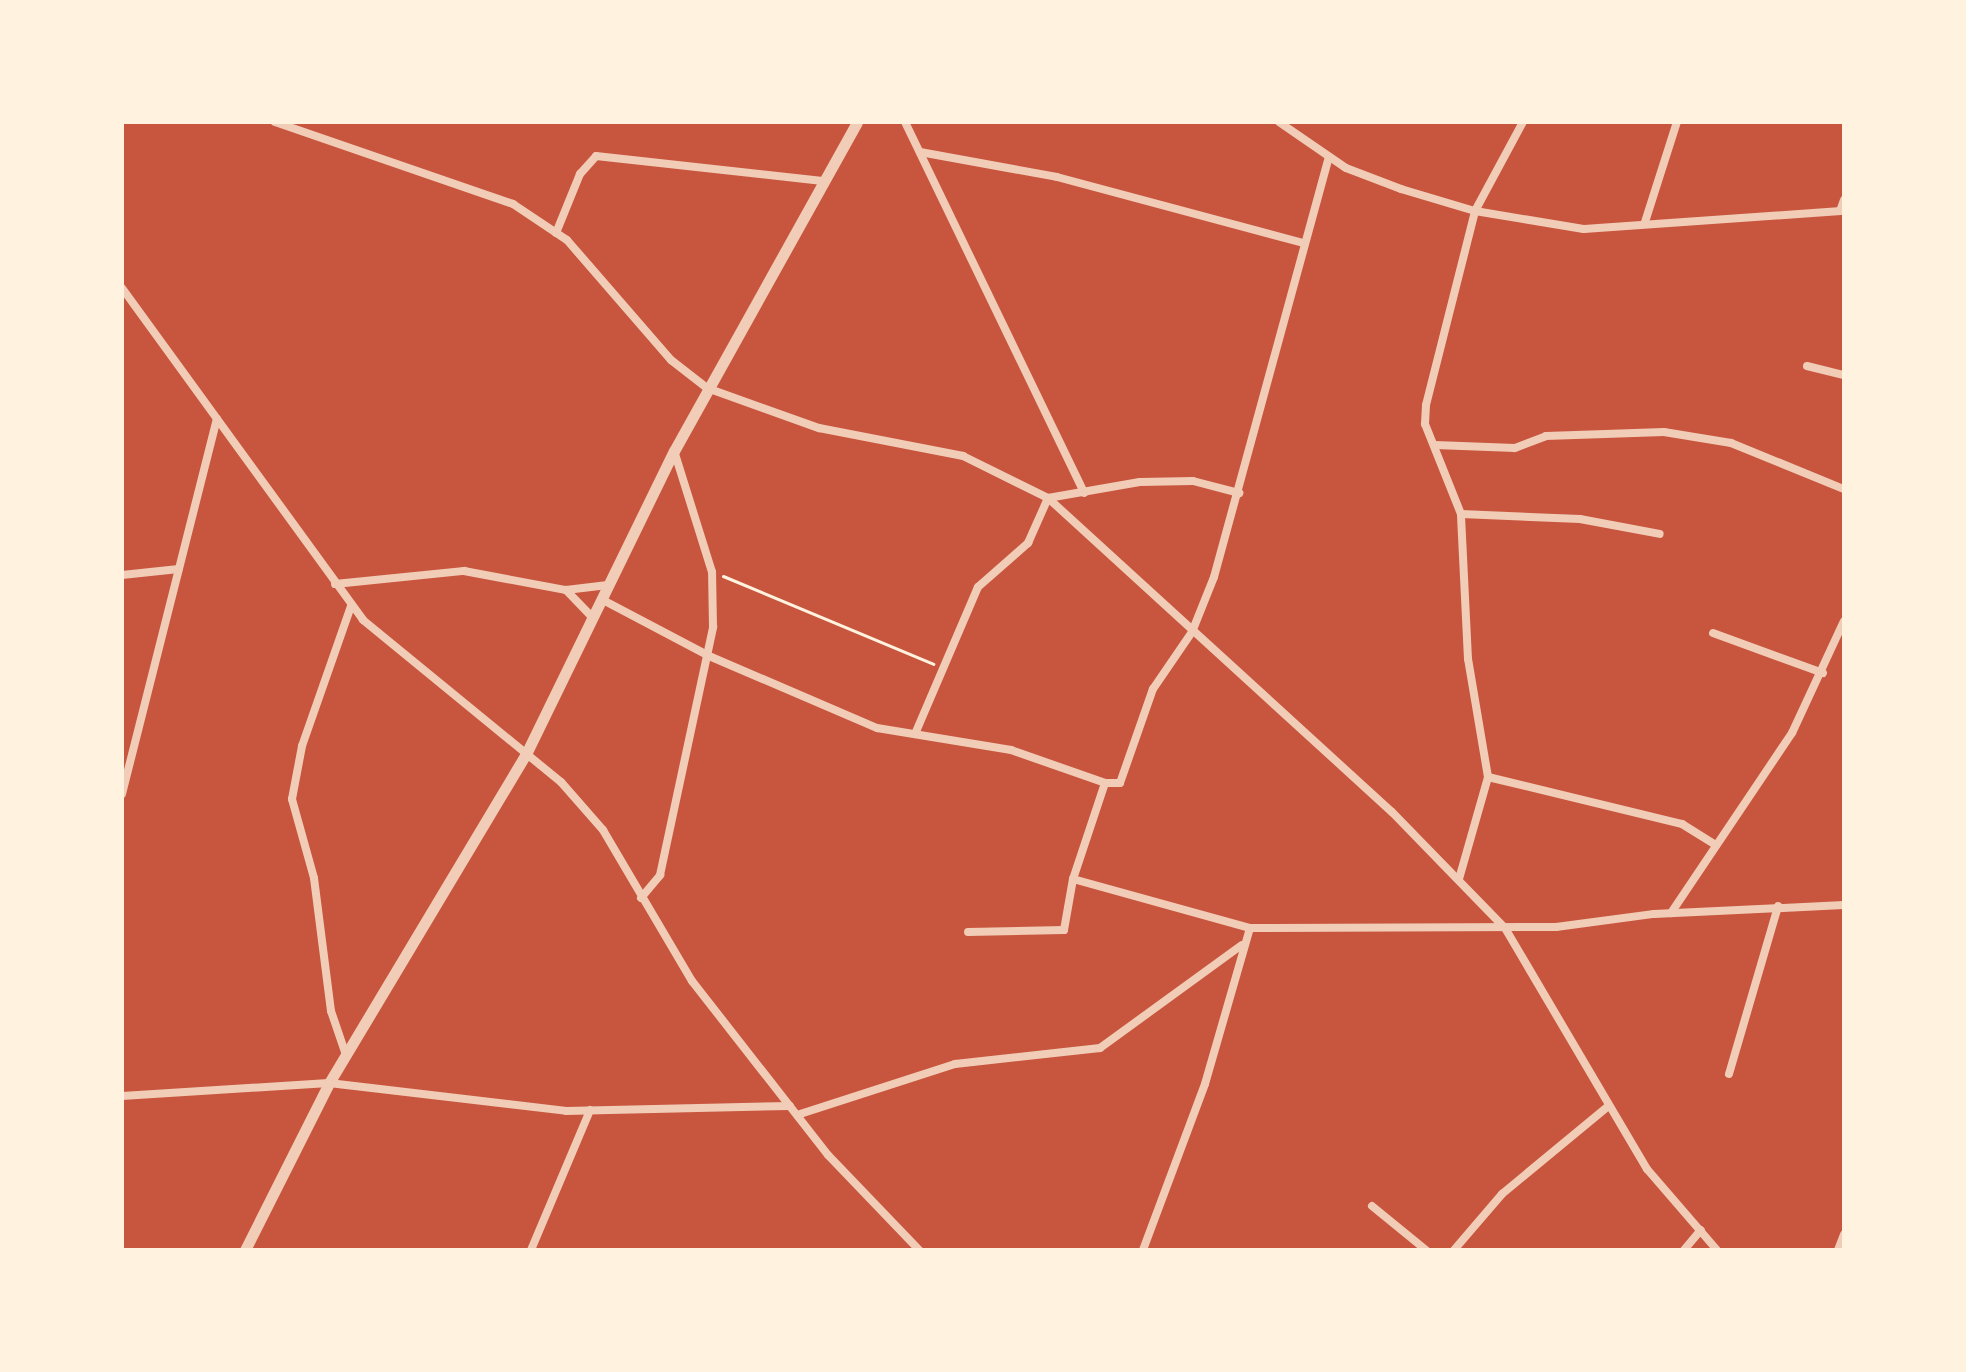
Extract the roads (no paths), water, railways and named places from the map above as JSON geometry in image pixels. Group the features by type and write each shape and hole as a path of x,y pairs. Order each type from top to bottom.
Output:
{"street":[{"path":"275,122 513,204 556,233 671,360 707,388 819,428 963,456 1048,498 1459,879 1505,928 1607,1107 1647,1169 1717,1250"},
{"path":"291,122 299,130"},
{"path":"245,1250 329,1083 526,754 674,451 857,122"},
{"path":"905,122 1084,493"},
{"path":"1279,122 1329,158 1475,211 1584,229 1645,222 1842,211 1844,200"},
{"path":"1459,879 1488,777 1468,659 1461,514 1435,445 1426,405 1475,211 1523,122"},
{"path":"1645,222 1677,122"},
{"path":"920,152 1057,177 1304,243"},
{"path":"556,233 580,174 596,156 823,181"},
{"path":"601,599 709,656 877,728 1011,750 1105,783 1120,783 1153,689 1192,632 1239,493 1329,158"},
{"path":"122,288 351,606 526,754 603,830 692,981 797,1115 919,1250"},
{"path":"1807,366 1844,375"},
{"path":"122,794 126,768 217,419"},
{"path":"1435,445 1515,448 1546,436 1664,432 1731,443 1844,489"},
{"path":"641,898 660,875 674,784 709,656 712,572 674,451"},
{"path":"1048,498 1193,481 1239,493"},
{"path":"915,734 940,667 978,587 1028,543 1048,498"},
{"path":"1461,514 1580,519 1660,534"},
{"path":"122,575 179,569"},
{"path":"335,584 464,571 566,590 608,585"},
{"path":"566,590 592,617"},
{"path":"346,1055 331,1011 314,878 292,799 311,716 351,606"},
{"path":"1671,913 1823,673 1844,621"},
{"path":"1713,633 1823,673"},
{"path":"1488,777 1682,824 1716,845"},
{"path":"968,932 1064,930 1073,879 1105,783"},
{"path":"1073,879 1250,928 1505,928 1671,913 1844,905"},
{"path":"1729,1074 1778,906"},
{"path":"1143,1250 1205,1084 1242,945 1250,928"},
{"path":"797,1115 955,1064 1100,1048 1242,945"},
{"path":"122,1096 329,1083 590,1110 790,1106"},
{"path":"1454,1250 1502,1194 1607,1107"},
{"path":"531,1250 590,1110"},
{"path":"1372,1206 1426,1250"},
{"path":"1684,1250 1701,1230"},
{"path":"1838,1250 1844,1234"}]}
